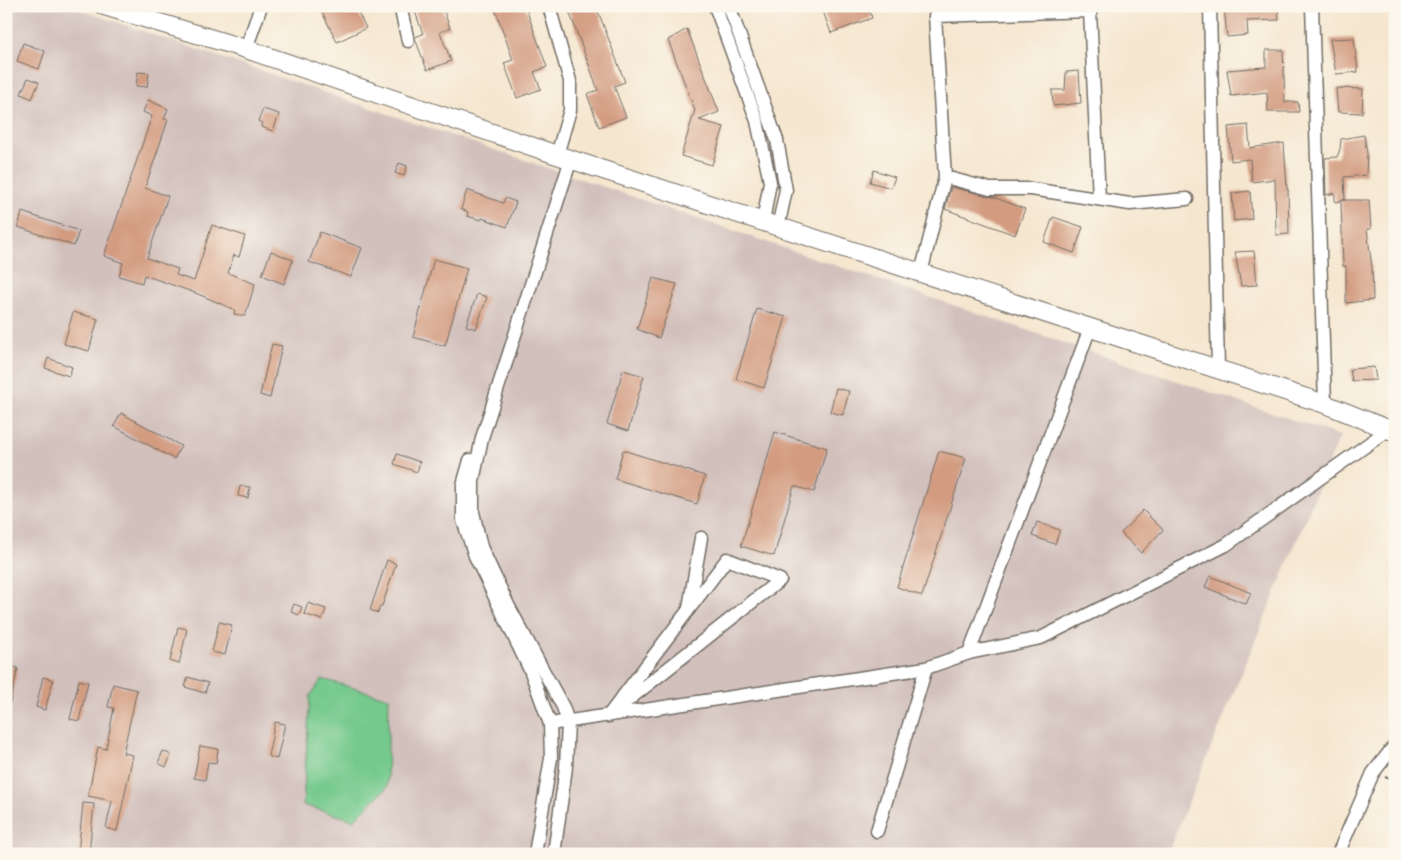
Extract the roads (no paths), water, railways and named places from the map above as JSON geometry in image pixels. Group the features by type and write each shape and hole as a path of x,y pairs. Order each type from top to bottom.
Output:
{"main road":[{"path":"104,6 246,49 564,157 1325,404 1392,431"}],"street":[{"path":"246,49 261,6"},
{"path":"400,6 408,41"},
{"path":"549,6 570,82 570,110 564,157 482,438 473,481 473,512 481,547 508,605 563,707 568,722 566,767 554,854"},
{"path":"715,6 757,121 770,182 771,225"},
{"path":"729,6 777,140 786,190 771,225"},
{"path":"1210,6 1218,369"},
{"path":"1312,6 1325,404"},
{"path":"921,274 945,177 935,11 1090,11 1099,199"},
{"path":"945,177 990,189 1031,189 1130,204 1188,199"},
{"path":"969,653 1090,328"},
{"path":"550,724 926,668 969,653 1041,638 1226,545 1392,431"},
{"path":"482,438 468,463 463,485 463,520 474,556 532,672 550,724 550,758 535,854"},
{"path":"688,611 701,538"},
{"path":"727,559 780,580 608,716 727,559"},
{"path":"877,831 926,668"},
{"path":"1338,854 1373,772 1395,745"}]}
